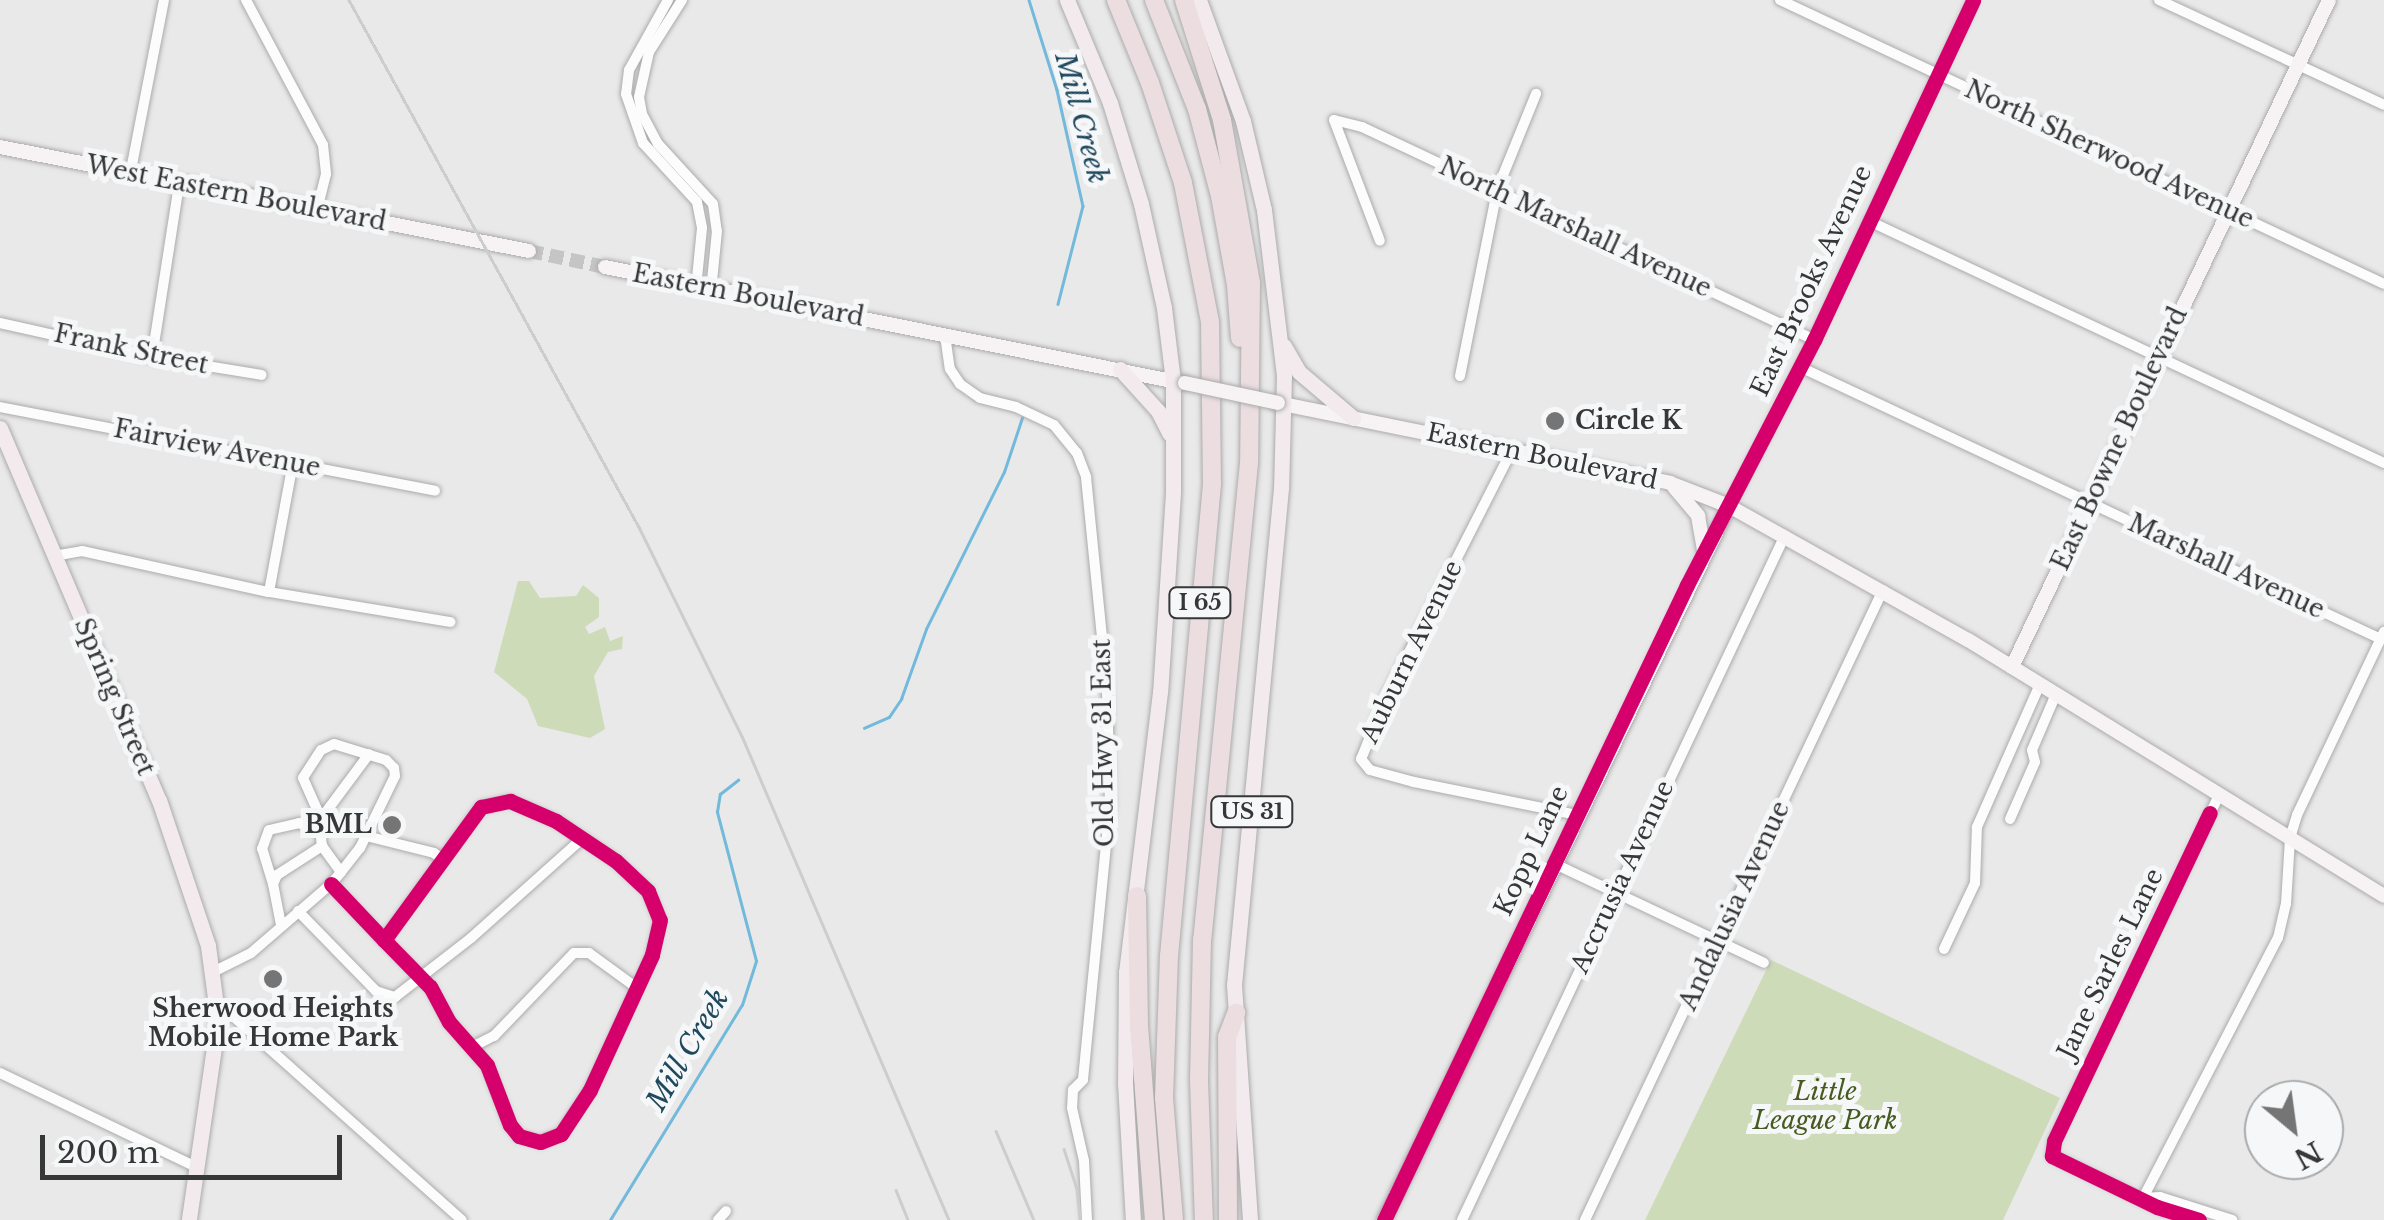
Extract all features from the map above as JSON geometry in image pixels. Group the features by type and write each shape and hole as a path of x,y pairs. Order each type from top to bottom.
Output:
{"highway":[{"name":"I 65","path":"1116,0 1150,83 1183,183 1210,322 1212,484 1169,955 1164,1098 1174,1220"},
{"name":"I 65","path":"1154,0 1197,110 1220,196 1236,285 1249,463 1202,939 1199,1112 1204,1220"},
{"path":"1184,0 1222,120 1251,283 1249,463"},
{"path":"1137,896 1140,1046 1154,1220"},
{"path":"1228,1220 1227,1037 1236,1013"}],"main road":[{"path":"1066,0 1110,103 1142,204 1179,382 1160,692 1126,972 1124,1083 1134,1220"},
{"name":"US 31","path":"1200,0 1243,121 1264,210 1281,338 1282,488 1234,985 1250,1220"},
{"name":"East Bowne Boulevard","path":"2012,667 2329,0"},
{"name":"West Eastern Boulevard","path":"0,147 530,250"},
{"name":"Eastern Boulevard","path":"605,267 1670,483 1729,506 1883,590 2384,896"},
{"path":"1281,338 1299,372 1353,418"},
{"path":"1120,369 1158,411 1173,442"},
{"name":"Spring Street","path":"0,428 159,800 197,906 214,972 215,1051 189,1220"},
{"path":"1670,483 1698,516 1704,554"},
{"name":"Kopp Lane","path":"1384,1220 1729,506"}],"street":[{"path":"130,175 164,0"},
{"path":"246,0 322,145 326,174 317,210"},
{"path":"668,0 628,70 626,94 643,143 697,202 704,290"},
{"path":"682,0 649,52 639,96 642,114 658,144 713,204 717,231 704,290"},
{"name":"North Sherwood Avenue","path":"1780,0 2384,284"},
{"name":"East Brooks Avenue","path":"1729,506 1814,340 1973,0"},
{"path":"2159,0 2384,105"},
{"path":"1460,376 1497,190 1536,94"},
{"name":"North Marshall Avenue","path":"1380,240 1334,120 1362,127 1814,340"},
{"path":"152,356 179,184"},
{"path":"1868,222 2384,462"},
{"name":"Frank Street","path":"0,323 152,356 262,374"},
{"name":"Old Hwy 31 East","path":"945,335 950,369 960,384 980,398 1016,407 1054,425 1077,454 1086,477 1107,689 1110,804 1083,1080 1073,1090 1072,1108 1084,1161 1087,1220"},
{"name":"Marshall Avenue","path":"1800,367 2382,636"},
{"name":"Fairview Avenue","path":"0,407 435,491"},
{"name":"Auburn Avenue","path":"1512,450 1388,693 1361,759 1370,770 1414,782 1577,816"},
{"path":"270,592 293,463"},
{"name":"Accrusia Avenue","path":"1462,1220 1784,534"},
{"path":"54,556 82,551 270,592 452,622"},
{"name":"Andalusia Avenue","path":"1585,1220 1883,590"},
{"path":"2143,1198 2278,938 2286,904 2290,838 2382,636"},
{"path":"1944,949 1974,883 1977,827 2040,684"},
{"path":"2010,819 2035,762 2032,750 2056,694"},
{"path":"214,972 251,953 341,872 366,836 395,776 386,760 334,744 321,750 304,778 320,820 321,840"},
{"path":"320,820 369,754"},
{"name":"Jane Sarles Lane","path":"2143,1198 2052,1156 2054,1141 2219,795"},
{"path":"331,884 384,940 422,977 450,1022 487,1065 510,1125 519,1136 552,1140 569,1125 590,1090 659,932 657,906 616,861 534,810 510,801 490,802 482,807 384,940"},
{"path":"281,924 262,849 269,830 298,822 321,840 341,872"},
{"path":"366,836 434,853 442,860"},
{"path":"298,910 376,991 395,997 583,838"},
{"path":"273,884 287,865 321,840"},
{"path":"1555,864 1764,963"},
{"path":"472,1046 494,1036 574,953 589,953 637,988"},
{"path":"216,1001 462,1220"},
{"path":"0,1073 198,1168"},
{"path":"2143,1198 2199,1220"},
{"path":"2143,1198 2160,1198 2232,1220"}],"green space":[{"path":"518,581 529,581 540,598 576,596 583,585 599,598 599,617 585,627 589,634 605,627 610,641 623,636 622,649 608,652 594,676 605,729 590,738 538,726 527,699 494,672"},
{"name":"Little League Park","path":"1771,960 2060,1098 2003,1220 1645,1220"}],"waterway":[{"name":"Mill Creek","path":"1029,0 1057,90 1083,206 1058,304"},
{"name":"Mill Creek","path":"864,728 889,717 901,699 926,629 1004,472 1022,418"},
{"name":"Mill Creek","path":"610,1220 742,1005 756,961 717,812 720,794 738,780"}],"tunnel":[{"path":"529,251 605,267"}],"railway":[{"path":"349,0 639,527 742,736 949,1220"},
{"path":"996,1131 1034,1220"},
{"path":"1064,1149 1077,1189 1080,1220"},
{"path":"896,1190 908,1220"}],"cycle path":[{"path":"1384,1220 1687,585 1814,340 1973,0"},
{"path":"331,884 384,940 481,807 510,801 556,821 616,861 648,891 660,920 652,955 590,1090 561,1134 540,1142 519,1136 510,1125 487,1065 449,1022 430,987 384,940"},
{"path":"2199,1220 2157,1207 2052,1156 2054,1141 2210,813"}],"place":[{"name":"Circle K","path":"1555,421"},
{"name":"BML","path":"392,825"},
{"name":"Sherwood Heights Mobile Home Park","path":"273,979"}]}
